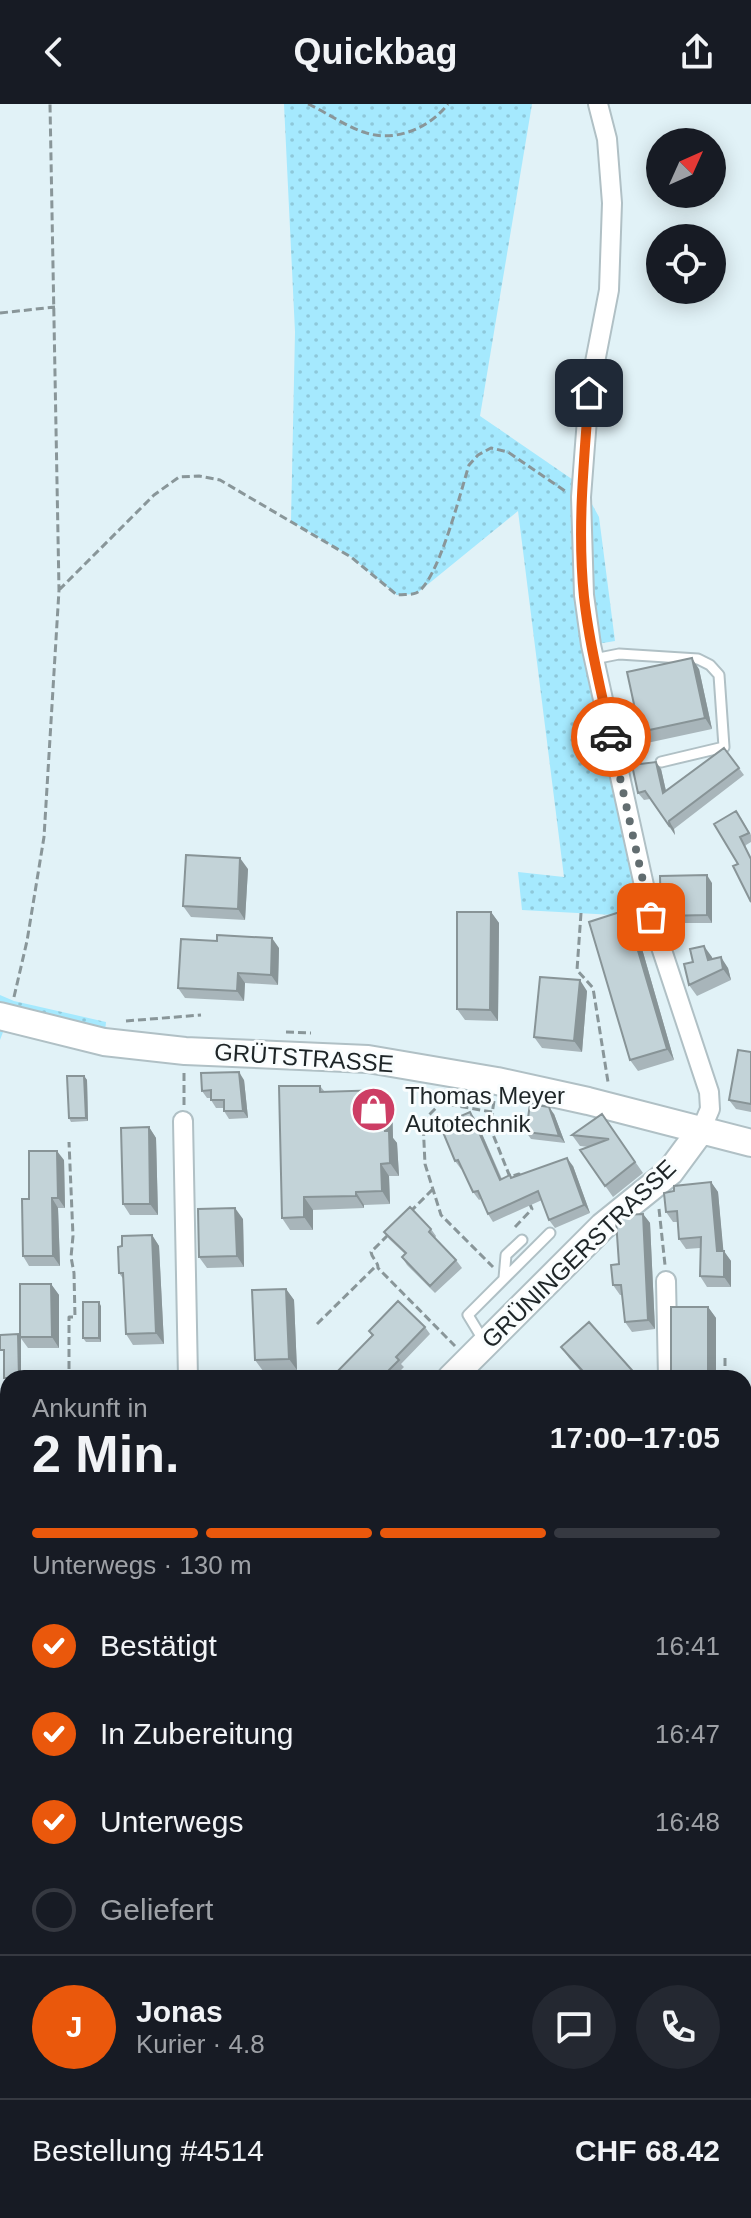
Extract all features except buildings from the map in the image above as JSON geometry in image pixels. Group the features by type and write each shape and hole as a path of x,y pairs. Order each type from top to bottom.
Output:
{"main road":[{"name":"GRÜTSTRASSE","path":"4,1018 104,1042 185,1051 368,1059 497,1081 701,1130"},
{"path":"701,1130 751,1143"},
{"name":"GRÜNINGERSTRASSE","path":"459,1370 603,1226 670,1172 701,1130"}],"street":[{"path":"598,104 607,139 612,203 609,290 589,393 581,497 584,595 594,659 651,917 709,1092 710,1109 701,1130"},
{"path":"183,1121 188,1370"},
{"path":"666,1281 668,1370"}],"lane":[{"path":"594,659 619,654 698,659 710,665 719,675 724,747 661,762"},
{"path":"485,1344 468,1315 550,1233"},
{"path":"504,1278 506,1255 522,1240"}],"path":[{"path":"4,1018 27,941 44,837 59,590 50,104"},
{"path":"308,104 369,134 395,135 420,128 448,104"},
{"path":"0,313 55,307"},
{"path":"59,590 154,495 179,477 199,476 220,480 351,557 397,595 416,594 428,583 469,465 478,455 491,448 508,452 566,492 581,497"},
{"path":"581,913 577,970 593,988 609,1087"},
{"path":"122,1021 201,1015"},
{"path":"183,1121 185,1051"},
{"path":"497,1081 490,1127 510,1177 519,1174 524,1186"},
{"path":"492,1112 441,1103 423,1121 425,1164 441,1215 504,1278"},
{"path":"69,1142 75,1317 69,1317 69,1369"},
{"path":"656,1184 666,1281"},
{"path":"402,1221 433,1189"},
{"path":"513,1229 532,1209 528,1197"},
{"path":"391,1231 371,1252 371,1257 378,1268 457,1348"},
{"path":"317,1324 378,1264"},
{"path":"725,1355 725,1370"}],"shaded area":[{"path":"284,104 532,104 480,416 582,486 599,517 615,641 591,645 651,917 522,910 518,872 564,877 518,511 416,594 397,595 351,557 291,521 295,332"},
{"path":"0,995 106,1022 104,1042 8,1019 0,1040"}],"way so far":[{"path":"611,737 651,917"}],"place":[{"name":"Thomas Meyer Autotechnik","path":"374,1110"}],"route":[{"path":"589,393 581,497 584,595 591,645 611,737"}]}
